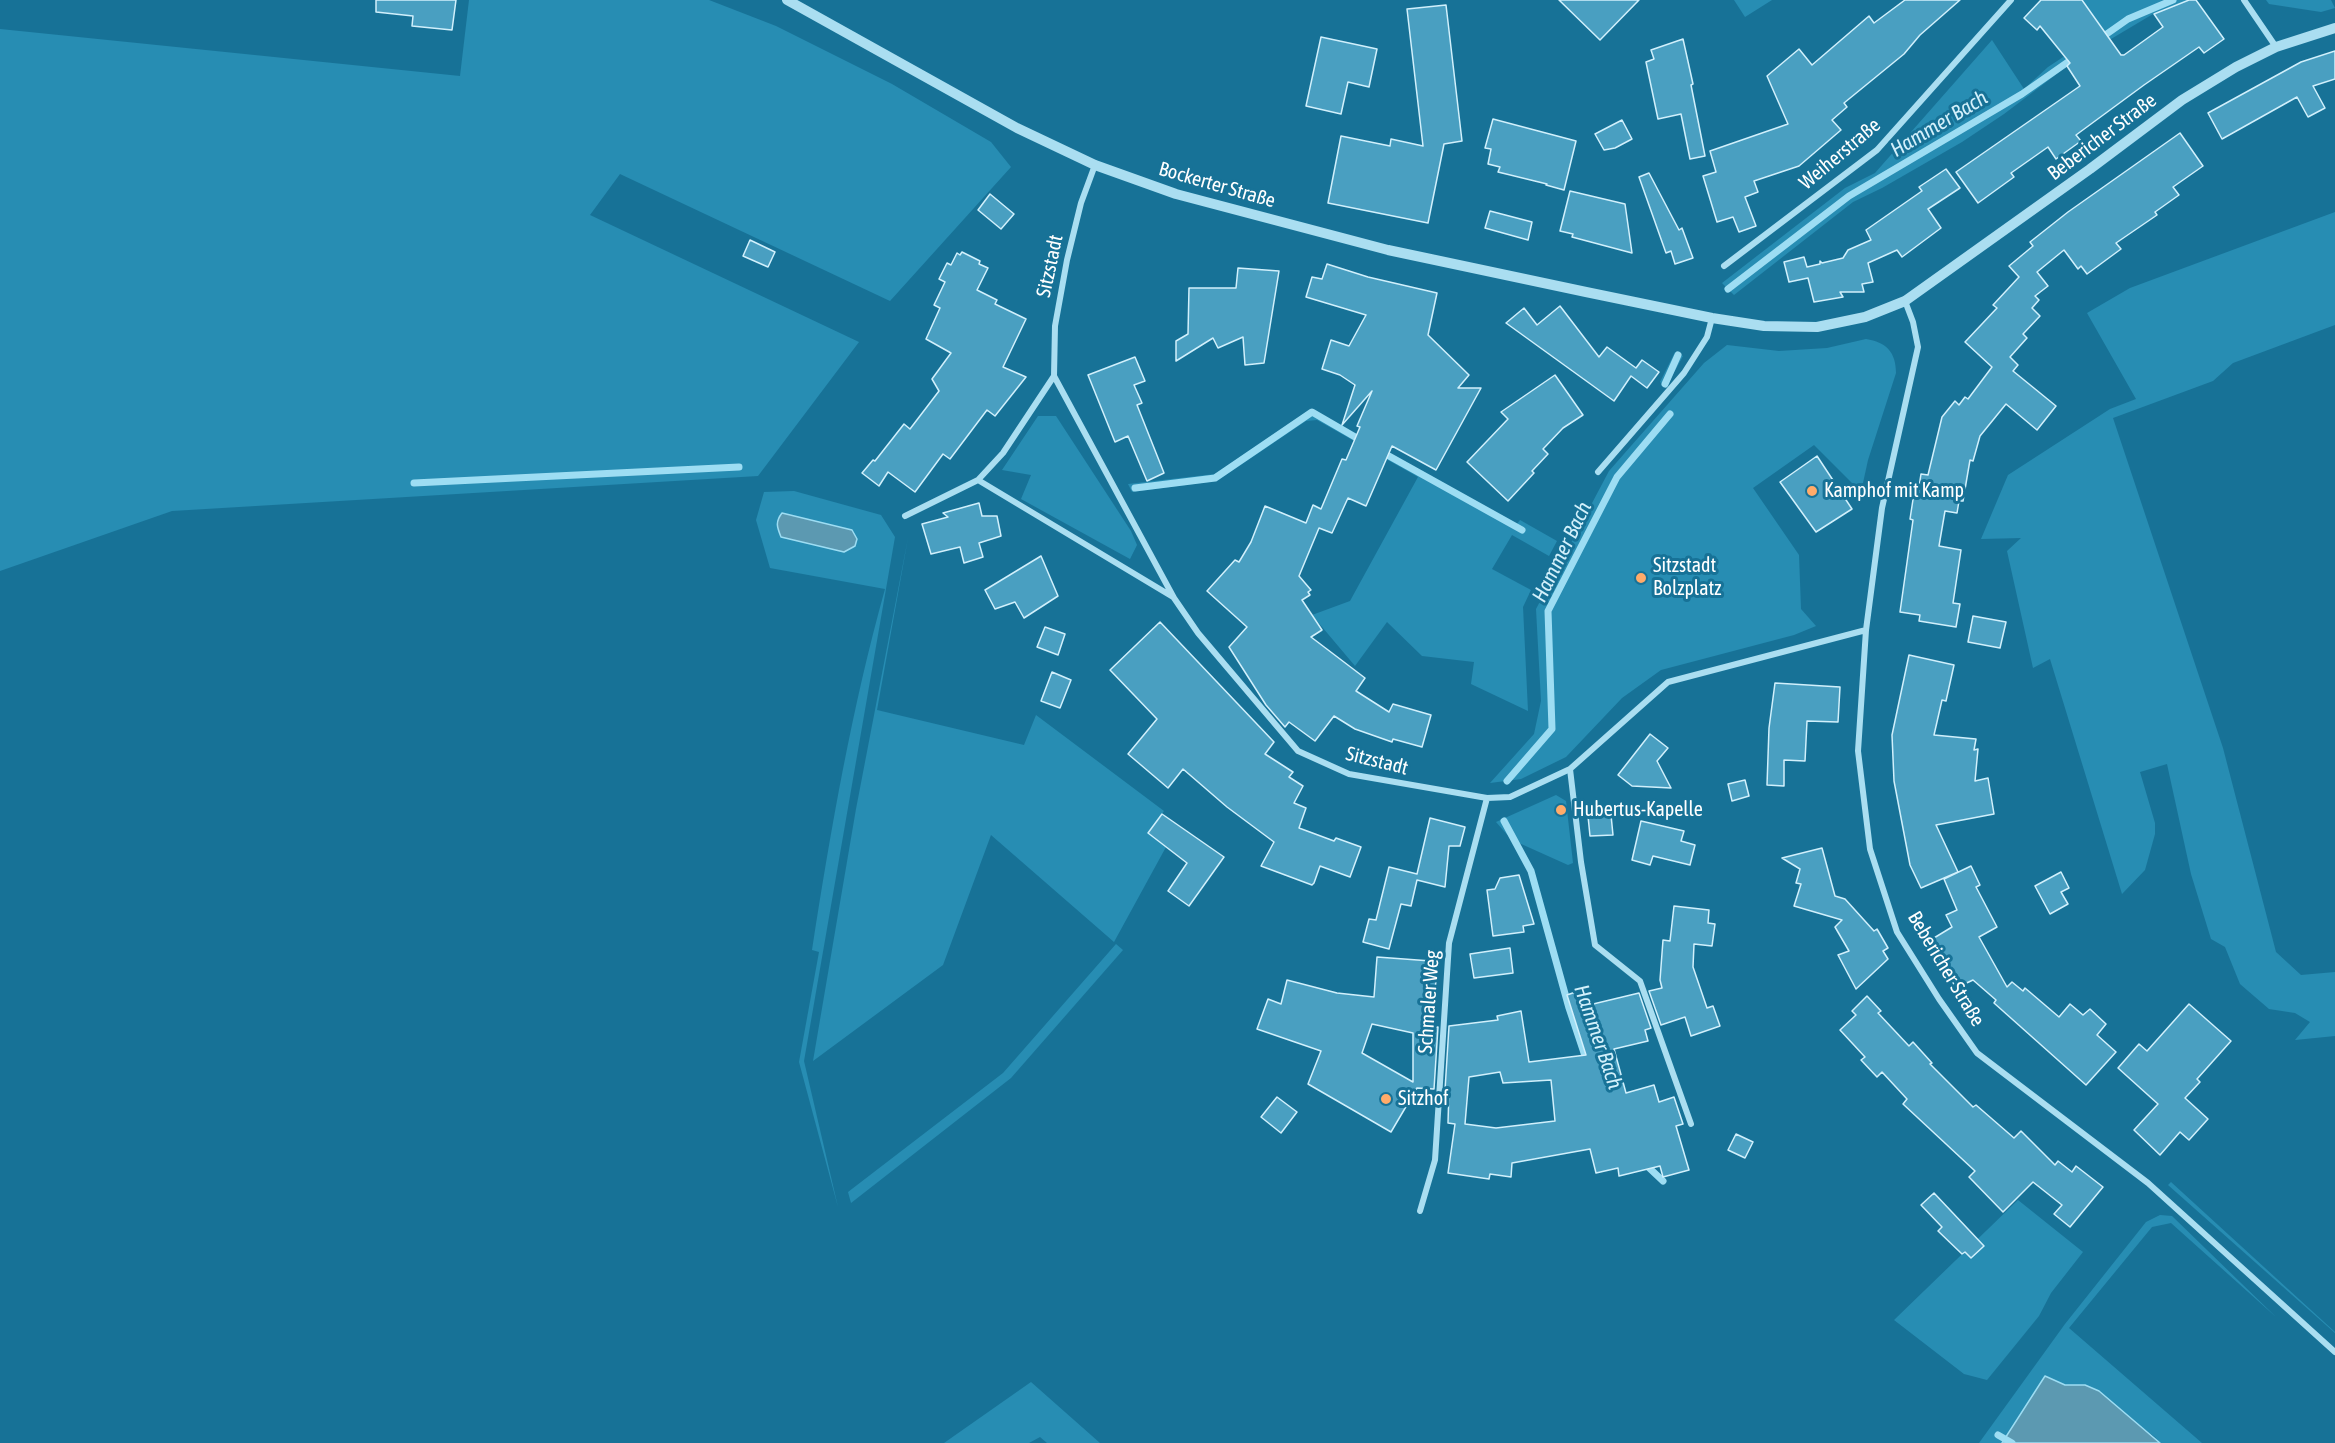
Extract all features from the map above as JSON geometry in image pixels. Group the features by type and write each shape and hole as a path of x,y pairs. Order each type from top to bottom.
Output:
{"street":[{"name":"Bockerter Straße","path":"787,0 1017,128 1095,165 1176,194 1388,250 1672,310"},
{"name":"Weiherstraße","path":"1724,266 1877,150 2011,0"},
{"path":"2244,0 2276,47"},
{"name":"Bebericher Straße","path":"1672,310 1764,326 1817,327 1865,317 1905,301 2090,169 2182,100 2236,67 2276,47 2335,28"},
{"name":"Sitzstadt","path":"1095,165 1081,203 1067,260 1055,326 1053,376 1174,598 1198,633 1298,751 1349,774 1487,798 1510,797 1570,769 1668,682 1866,630"},
{"name":"Bebericher Straße","path":"1905,301 1913,322 1918,347 1882,508 1866,630 1858,751 1870,849 1898,932 1939,999 1977,1053 2148,1184 2335,1352"},
{"path":"1598,472 1684,373 1707,337 1712,318"},
{"path":"906,516 978,480 1003,453 1053,376"},
{"name":"Sitzstadt","path":"978,480 1174,598"},
{"path":"1570,769 1594,945 1640,981 1691,1124"},
{"name":"Schmaler Weg","path":"1420,1211 1435,1160 1449,943 1487,798"}],"shaded area":[{"path":"469,0 709,0 776,26 892,84 991,142 1011,167 890,301 620,174 590,215 859,342 758,476 172,511 0,571 0,29 460,76"},
{"path":"1734,0 1772,0 1745,17"},
{"path":"2082,0 2189,0 2153,14 2074,61 2004,114 1962,142 1853,202 1734,295 1722,283 1845,188 1875,173 1992,40 2024,89 2048,67 2083,44"},
{"path":"2266,0 2331,0 2335,8 2321,12 2269,4"},
{"path":"2335,212 2335,325 2233,363 2213,381 2113,418 2223,748 2276,952 2301,975 2335,972 2335,1036 2295,1040 2310,1022 2295,1013 2269,1009 2240,984 2225,947 2211,939 2191,874 2167,764 2140,772 2155,823 2155,834 2145,870 2122,894 2050,659 2033,668 2007,551 2021,538 1981,539 2008,475 2110,409 2136,399 2087,313 2130,288"},
{"path":"1866,339 1873,340 1888,349 1894,359 1896,373 1868,460 1861,492 1814,445 1753,488 1799,555 1801,609 1816,626 1794,635 1661,670 1622,698 1566,757 1521,779 1490,783 1534,734 1541,701 1536,609 1609,471 1704,363 1727,345 1779,351 1827,348"},
{"path":"1675,352 1683,356 1665,386 1660,382"},
{"path":"1311,409 1517,524 1520,520 1557,541 1549,556 1512,535 1492,569 1531,590 1523,607 1528,711 1471,684 1474,662 1422,656 1387,622 1355,666 1312,615 1350,601 1418,477 1317,420 1306,421 1217,481 1132,492 1128,484 1215,474"},
{"path":"1038,416 1056,416 1131,531 1137,545 1130,559 1021,499 1031,475 1002,470"},
{"path":"794,491 881,515 895,537 804,1061 838,1207 799,1062 819,952 812,950 835,813 862,678 885,589 770,568 756,520 764,492"},
{"path":"782,513 852,530 857,539 855,546 844,552 781,537 777,525"},
{"path":"908,538 877,710 1024,745 1036,715 1164,811 1148,833 1166,847 1114,942 991,835 943,965 813,1061 856,809"},
{"path":"1556,795 1566,801 1573,863 1568,865 1519,843 1534,871 1579,1035 1618,1135 1665,1182 1662,1183 1616,1137 1567,1009 1529,872 1511,839 1496,822"},
{"path":"1116,944 1123,950 1011,1078 851,1203 848,1192 1003,1073"},
{"path":"2171,1182 2335,1332 2335,1333 2168,1185"},
{"path":"2018,1200 2083,1252 2051,1293 2039,1316 1987,1380 1964,1374 1894,1320"},
{"path":"2160,1215 2172,1216 2276,1317 2171,1223 2152,1227 2069,1328 2202,1443 2160,1443 2085,1385 2065,1385 2045,1376 2002,1443 1979,1443 2065,1324 2146,1222"},
{"path":"2045,1376 2065,1385 2085,1385 2099,1391 2160,1443 2002,1443"},
{"path":"1031,1382 1100,1443 1047,1443 1040,1437 1029,1443 944,1443"}],"building":[{"path":"376,0 456,0 452,30 412,26 413,16 376,12"},
{"path":"1559,0 1639,0 1600,40"},
{"path":"1905,0 1960,0 1920,35 1904,54 1844,103 1847,107 1832,120 1841,130 1799,166 1754,181 1758,192 1745,197 1756,226 1739,232 1733,217 1717,222 1703,176 1716,172 1710,151 1788,124 1767,76 1799,49 1812,65 1869,16 1874,23"},
{"path":"2041,0 2082,0 2121,55 2163,27 2154,14 2189,0 2196,0 2224,39 2204,53 2199,47 2144,85 2076,135 2081,141 2056,159 2048,147 2011,173 2014,177 1978,203 1956,172 2080,86 2067,66 2070,63 2040,26 2037,30 2024,18"},
{"path":"1446,5 1462,141 1444,144 1428,223 1328,203 1341,136 1390,146 1391,139 1423,146 1407,9"},
{"path":"1321,37 1377,49 1369,87 1348,82 1341,114 1306,106"},
{"path":"1683,39 1705,156 1690,159 1681,114 1658,119 1646,62 1654,59 1651,50"},
{"path":"2335,51 2335,79 2313,86 2325,108 2308,117 2297,97 2222,139 2208,113 2301,62"},
{"path":"1493,119 1576,141 1564,190 1498,172 1500,167 1488,164 1491,149 1485,148"},
{"path":"1622,120 1632,139 1615,148 1604,150 1595,134"},
{"path":"2180,133 2203,166 2173,187 2179,195 2155,212 2157,215 2116,243 2121,249 2087,274 2081,266 2078,269 2064,250 2037,272 2048,286 2035,296 2039,300 2032,308 2040,316 2023,334 2027,338 2010,357 2018,365 2013,371 2056,406 2037,430 2006,404 1980,436 1973,461 1970,460 1963,501 1959,501 1957,513 1945,511 1939,546 1961,550 1953,603 1960,604 1956,627 1919,621 1920,615 1900,612 1913,520 1910,519 1914,493 1918,493 1921,474 1928,475 1942,417 1955,401 1959,405 1965,397 1968,399 1992,367 1965,342 1997,308 1993,305 2019,277 2009,266 2033,246 2030,242 2068,212"},
{"path":"1946,169 1960,188 1928,209 1941,228 1902,257 1897,250 1868,263 1873,282 1862,284 1864,292 1840,292 1843,297 1814,302 1808,278 1789,282 1784,262 1804,257 1807,267 1820,264 1820,261 1822,263 1843,258 1848,250 1871,240 1866,230 1922,191 1919,187"},
{"path":"1649,173 1679,230 1682,228 1693,258 1675,264 1671,251 1666,253 1639,177"},
{"path":"1570,191 1625,204 1632,253 1572,237 1573,234 1560,231"},
{"path":"990,194 1014,214 1001,229 978,210"},
{"path":"1490,211 1532,222 1528,240 1485,228"},
{"path":"750,240 775,252 768,267 743,256"},
{"path":"962,252 988,268 977,290 997,300 995,304 1026,319 1003,367 1026,377 995,416 987,410 950,459 943,454 915,492 888,472 879,486 862,473 873,460 875,461 904,424 910,429 939,391 932,379 951,353 926,339 940,308 934,305 945,282 939,279 947,263 951,265 957,253 960,255"},
{"path":"1327,264 1368,277 1437,293 1428,335 1469,375 1458,388 1481,388 1436,470 1392,446 1366,506 1348,498 1332,533 1319,528 1299,576 1311,590 1308,592 1310,595 1302,600 1322,630 1311,637 1365,678 1356,691 1389,712 1393,704 1431,715 1422,747 1393,739 1392,742 1355,729 1334,716 1315,741 1289,722 1285,727 1266,705 1229,647 1247,627 1207,591 1235,560 1239,562 1251,542 1265,506 1306,523 1313,505 1321,509 1342,459 1346,460 1360,427 1357,426 1372,391 1342,425 1355,385 1340,375 1322,369 1331,340 1349,346 1366,315 1306,297 1312,277 1322,279"},
{"path":"1238,268 1279,271 1264,363 1245,365 1243,337 1218,348 1213,338 1176,361 1176,341 1188,334 1189,288 1236,288"},
{"path":"1560,306 1599,357 1607,347 1636,368 1642,360 1659,372 1647,388 1631,376 1614,401 1506,323 1524,308 1537,325"},
{"path":"1135,357 1145,381 1134,385 1142,403 1137,405 1164,473 1147,481 1128,436 1115,442 1088,375"},
{"path":"1555,375 1583,415 1563,428 1543,449 1548,454 1508,501 1467,462 1508,419 1501,412"},
{"name":"Kamphof mit Kamp","path":"1817,456 1852,509 1816,532 1780,482"},
{"path":"979,503 982,516 997,516 1001,536 979,543 983,557 964,563 960,547 931,554 922,524 948,517 943,513"},
{"path":"1041,556 1058,596 1024,618 1015,602 995,609 985,590"},
{"path":"1973,616 2006,622 2000,648 1968,642"},
{"path":"1160,622 1274,742 1265,754 1293,772 1289,777 1303,786 1294,803 1306,808 1299,828 1334,841 1336,838 1361,847 1350,877 1320,866 1312,885 1261,866 1274,842 1227,807 1183,769 1168,788 1128,754 1157,719 1110,670"},
{"path":"1045,627 1065,634 1058,655 1037,647"},
{"path":"1909,655 1954,665 1946,701 1942,700 1934,735 1976,739 1974,750 1978,749 1975,781 1988,778 1994,814 1936,825 1958,872 1921,888 1910,865 1894,781 1892,735"},
{"path":"1052,672 1071,680 1060,708 1041,701"},
{"path":"1775,683 1840,687 1838,722 1807,721 1805,761 1784,760 1784,786 1767,785 1769,728"},
{"path":"1650,734 1668,748 1657,761 1671,788 1632,786 1618,775"},
{"path":"1745,780 1749,796 1732,801 1728,784"},
{"path":"1162,814 1224,857 1189,906 1168,891 1187,863 1148,833"},
{"path":"1611,815 1613,835 1590,836 1588,816"},
{"path":"1430,818 1465,827 1460,846 1449,846 1445,887 1417,880 1411,906 1401,904 1389,949 1363,942 1369,919 1376,920 1389,867 1417,874"},
{"path":"1641,821 1684,831 1681,841 1695,845 1690,865 1653,856 1650,865 1632,860"},
{"path":"1822,848 1835,896 1845,899 1874,931 1877,929 1888,948 1883,951 1888,959 1856,989 1838,955 1849,951 1835,927 1842,920 1794,906 1801,884 1796,883 1800,869 1782,858"},
{"path":"1971,866 1980,885 1976,887 1997,927 1979,937 2007,987 2012,982 2023,991 2025,988 2059,1017 2070,1004 2083,1015 2090,1009 2106,1024 2097,1035 2116,1052 2086,1085 1994,1003 1996,1000 1973,980 1956,988 1929,941 1952,927 1946,915 1957,910 1944,879"},
{"path":"2061,872 2069,888 2061,892 2068,904 2050,914 2035,886"},
{"path":"1519,875 1534,924 1523,926 1524,932 1493,936 1487,890 1495,889 1500,878"},
{"path":"1674,906 1709,910 1708,923 1715,924 1712,946 1694,944 1693,967 1707,1008 1713,1006 1720,1026 1691,1036 1685,1017 1661,1025 1649,991 1662,988 1660,980 1663,940 1670,941"},
{"path":"1510,948 1513,973 1474,978 1470,954"},
{"path":"1377,957 1431,961 1430,971 1437,971 1431,1028 1438,1027 1434,1089 1417,1088 1391,1132 1308,1084 1321,1051 1257,1029 1268,999 1281,1004 1287,980 1337,993 1374,997","holes":["1372,1024 1413,1033 1413,1082 1362,1053"]},
{"path":"1584,989 1589,1005 1639,993 1651,1028 1645,1030 1648,1041 1614,1049 1626,1093 1654,1085 1659,1102 1674,1097 1683,1124 1676,1126 1689,1170 1663,1177 1660,1166 1619,1176 1618,1168 1596,1173 1590,1149 1512,1163 1511,1177 1490,1174 1489,1179 1448,1173 1455,1124 1448,1123 1449,1090 1445,1090 1449,1026 1498,1020 1497,1016 1521,1011 1529,1062 1586,1055 1567,995","holes":["1500,1072 1503,1083 1551,1080 1555,1121 1496,1128 1465,1124 1469,1077"]},
{"path":"1867,996 1881,1011 1878,1013 1909,1046 1913,1042 1932,1063 1930,1064 1973,1107 1976,1105 2014,1138 2021,1131 2055,1165 2058,1161 2072,1172 2076,1166 2103,1187 2070,1227 2054,1214 2062,1205 2033,1182 2003,1212 1969,1177 1975,1171 1903,1104 1907,1099 1882,1072 1877,1077 1861,1060 1865,1057 1840,1030 1856,1015 1852,1011"},
{"path":"2189,1004 2231,1041 2197,1079 2200,1082 2185,1098 2208,1119 2189,1140 2180,1132 2160,1155 2134,1130 2158,1104 2118,1068 2139,1044 2147,1051"},
{"path":"1277,1097 1297,1112 1281,1133 1261,1117"},
{"path":"1736,1134 1753,1142 1745,1158 1728,1150"},
{"path":"1934,1193 1984,1246 1971,1258 1965,1252 1962,1254 1938,1231 1942,1227 1921,1205"}],"waterway":[{"name":"Hammer Bach","path":"2101,38 2128,19 2173,0"},
{"name":"Hammer Bach","path":"1728,289 1849,196 2022,94 2075,57"},
{"name":"Hammer Bach","path":"1665,384 1678,355"},
{"path":"1135,488 1215,478 1312,412 1362,441"},
{"name":"Hammer Bach","path":"1507,781 1552,729 1548,611 1617,477 1670,414"},
{"path":"1380,451 1522,530"},
{"path":"414,483 739,467"},
{"name":"Hammer Bach","path":"1504,821 1531,871 1569,1008 1587,1062"},
{"name":"Hammer Bach","path":"1645,1164 1663,1181"},
{"name":"Hammer Bach","path":"1998,1435 2012,1443"}],"place":[{"name":"Kamphof mit Kamp","path":"1812,491"},
{"name":"Sitzstadt Bolzplatz","path":"1641,578"},
{"name":"Hubertus-Kapelle","path":"1561,810"},
{"name":"Sitzhof","path":"1386,1099"}]}
